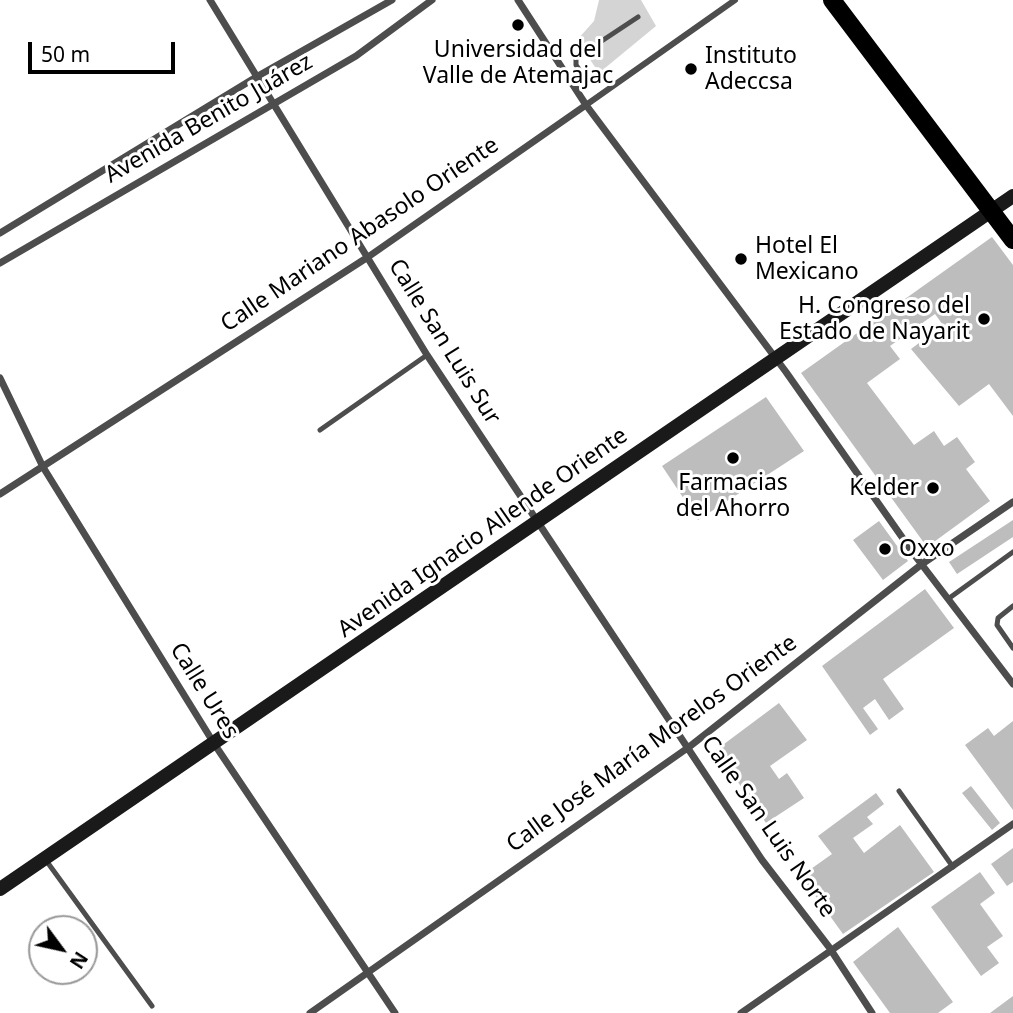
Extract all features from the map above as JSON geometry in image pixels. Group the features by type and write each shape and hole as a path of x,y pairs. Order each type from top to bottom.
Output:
{"main road":[{"path":"832,0 1013,240"},
{"name":"Avenida Ignacio Allende Oriente","path":"0,889 215,745 1013,196"}],"street":[{"name":"Calle San Luis Sur","path":"210,0 275,102 427,355 538,524"},
{"name":"Avenida Benito Juárez","path":"0,233 258,76 392,0"},
{"name":"Avenida Benito Juárez","path":"0,263 356,56 432,0"},
{"path":"518,0 586,105 1013,684"},
{"name":"Calle Mariano Abasolo Oriente","path":"0,494 368,257 736,0"},
{"name":"Calle Ures","path":"0,378 43,467 215,745 370,971 395,1013"},
{"name":"Calle José María Morelos Oriente","path":"310,1013 689,747 922,564 1013,502"},
{"name":"Calle San Luis Norte","path":"538,524 762,860 832,952 872,1013"},
{"path":"741,1013 1013,824"}],"lane":[{"path":"577,91 587,81 576,65 576,58 638,17"},
{"path":"320,430 427,355"},
{"path":"948,599 1013,552"},
{"path":"1013,606 998,618 997,625 1013,648"},
{"path":"899,791 953,867"},
{"path":"45,859 152,1006"}],"shaded area":[{"path":"599,0 641,0 656,26 599,73 577,40 594,21"}],"building":[{"path":"992,237 1013,265 1013,416 989,384 959,406 911,349 943,325 935,314 890,346 900,359 867,383 914,445 934,431 944,446 957,437 975,462 966,469 990,501 927,547 801,373"},
{"name":"Farmacias del Ahorro","path":"766,397 804,451 698,520 662,466"},
{"path":"1013,520 1013,537 957,574 949,562"},
{"path":"879,521 908,561 883,580 853,540"},
{"path":"925,589 954,628 883,679 904,709 889,720 875,699 863,708 878,729 870,735 822,666"},
{"path":"779,703 807,740 770,766 779,779 787,773 804,798 766,823 716,750"},
{"path":"1013,721 1013,810 965,745 988,728 994,736"},
{"path":"971,786 1000,823 992,830 962,793"},
{"path":"876,793 884,804 867,817 873,824 853,838 864,853 900,825 934,872 843,934 801,876 832,854 818,836"},
{"path":"1013,848 1013,882 1007,886 991,864"},
{"path":"980,872 995,893 980,904 1003,936 987,947 999,963 981,976 931,907"},
{"path":"898,927 953,1002 938,1013 890,1013 853,962"},
{"path":"1013,996 1013,1013 990,1013"}],"place":[{"name":"Universidad del Valle de Atemajac","path":"518,25"},
{"name":"Instituto Adeccsa","path":"691,69"},
{"name":"Hotel El Mexicano","path":"741,259"},
{"name":"H. Congreso del Estado de Nayarit","path":"984,319"},
{"name":"Farmacias del Ahorro","path":"733,458"},
{"name":"Kelder","path":"933,488"},
{"name":"Oxxo","path":"885,549"}]}
